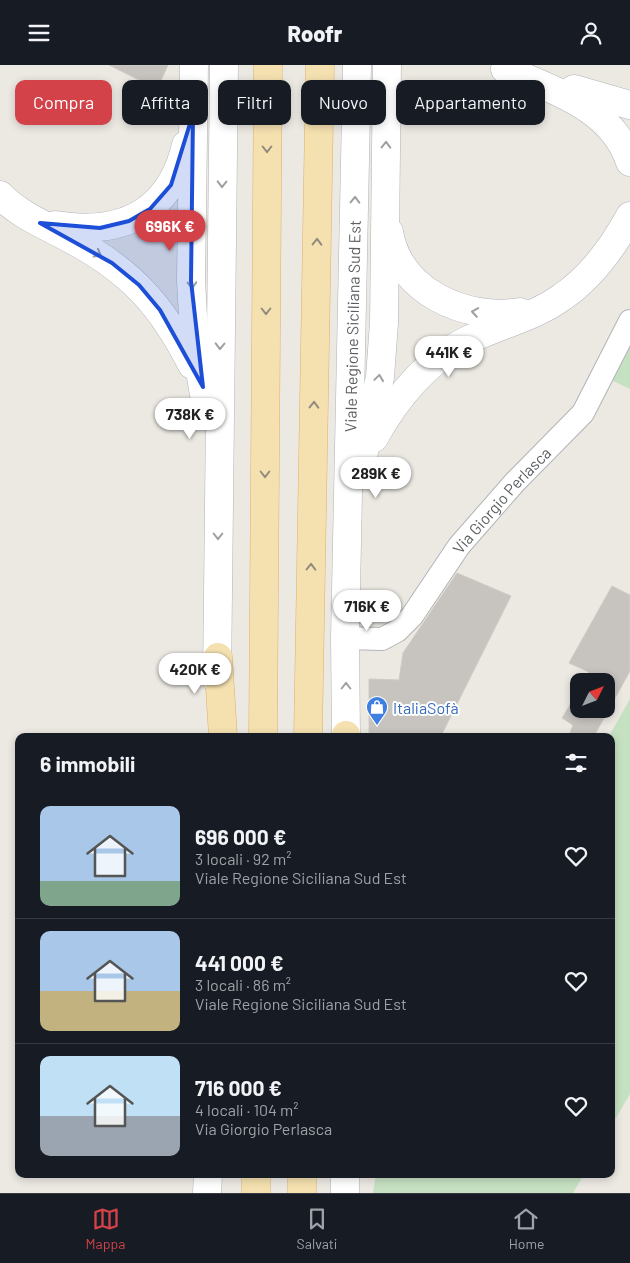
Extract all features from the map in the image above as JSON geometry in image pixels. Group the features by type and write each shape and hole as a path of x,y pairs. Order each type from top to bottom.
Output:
{"main road":[{"path":"263,733 268,65"},
{"path":"308,733 320,65"},
{"path":"218,657 223,733"},
{"path":"256,1178 256,1193"},
{"path":"302,1178 302,1193"}],"street":[{"path":"194,65 194,80"},
{"path":"214,733 218,657 218,487 224,65"},
{"name":"Viale Regione Siciliana Sud Est","path":"346,733 346,638 357,65"},
{"path":"348,529 380,377 384,323 387,65"},
{"path":"498,67 630,105"},
{"path":"498,67 566,97 594,112 613,128 625,145 630,162"},
{"path":"40,223 81,230 100,228 128,221 150,209 171,185 184,153 190,125"},
{"path":"193,125 191,281 194,334 218,487"},
{"path":"0,195 40,223 112,263 139,285 160,310 179,340 203,387"},
{"path":"363,460 381,424 402,395 441,357 467,340 560,299 580,285 624,227 630,199"},
{"path":"385,205 391,241 402,264 419,285 440,300 465,311 491,315 541,308"},
{"name":"Via Giorgio Perlasca","path":"346,638 382,639 397,631 412,616 459,546 515,482 582,413 630,321"},
{"path":"208,1178 208,1193"},
{"path":"345,1178 345,1193"}],"highlighted area":[{"path":"193,114 191,281 203,387 160,310 139,285 112,263 40,223 100,228 129,221 150,209 171,185"}],"green space":[{"path":"630,343 630,389 611,380"},
{"path":"630,699 630,1094 615,1119 615,733 611,733"},
{"path":"375,1178 582,1178 573,1193 373,1193"}],"building":[{"path":"109,65 168,65 161,80 139,80"},
{"path":"457,573 511,596 442,733 369,733 369,679 399,680 403,653"},
{"path":"612,586 630,595 630,671 615,698 615,673 589,672 569,663"},
{"path":"570,705 570,718 604,718 596,733 570,733 573,725 562,718"}],"place":[{"name":"ItaliaSofà","path":"377,726"}]}
